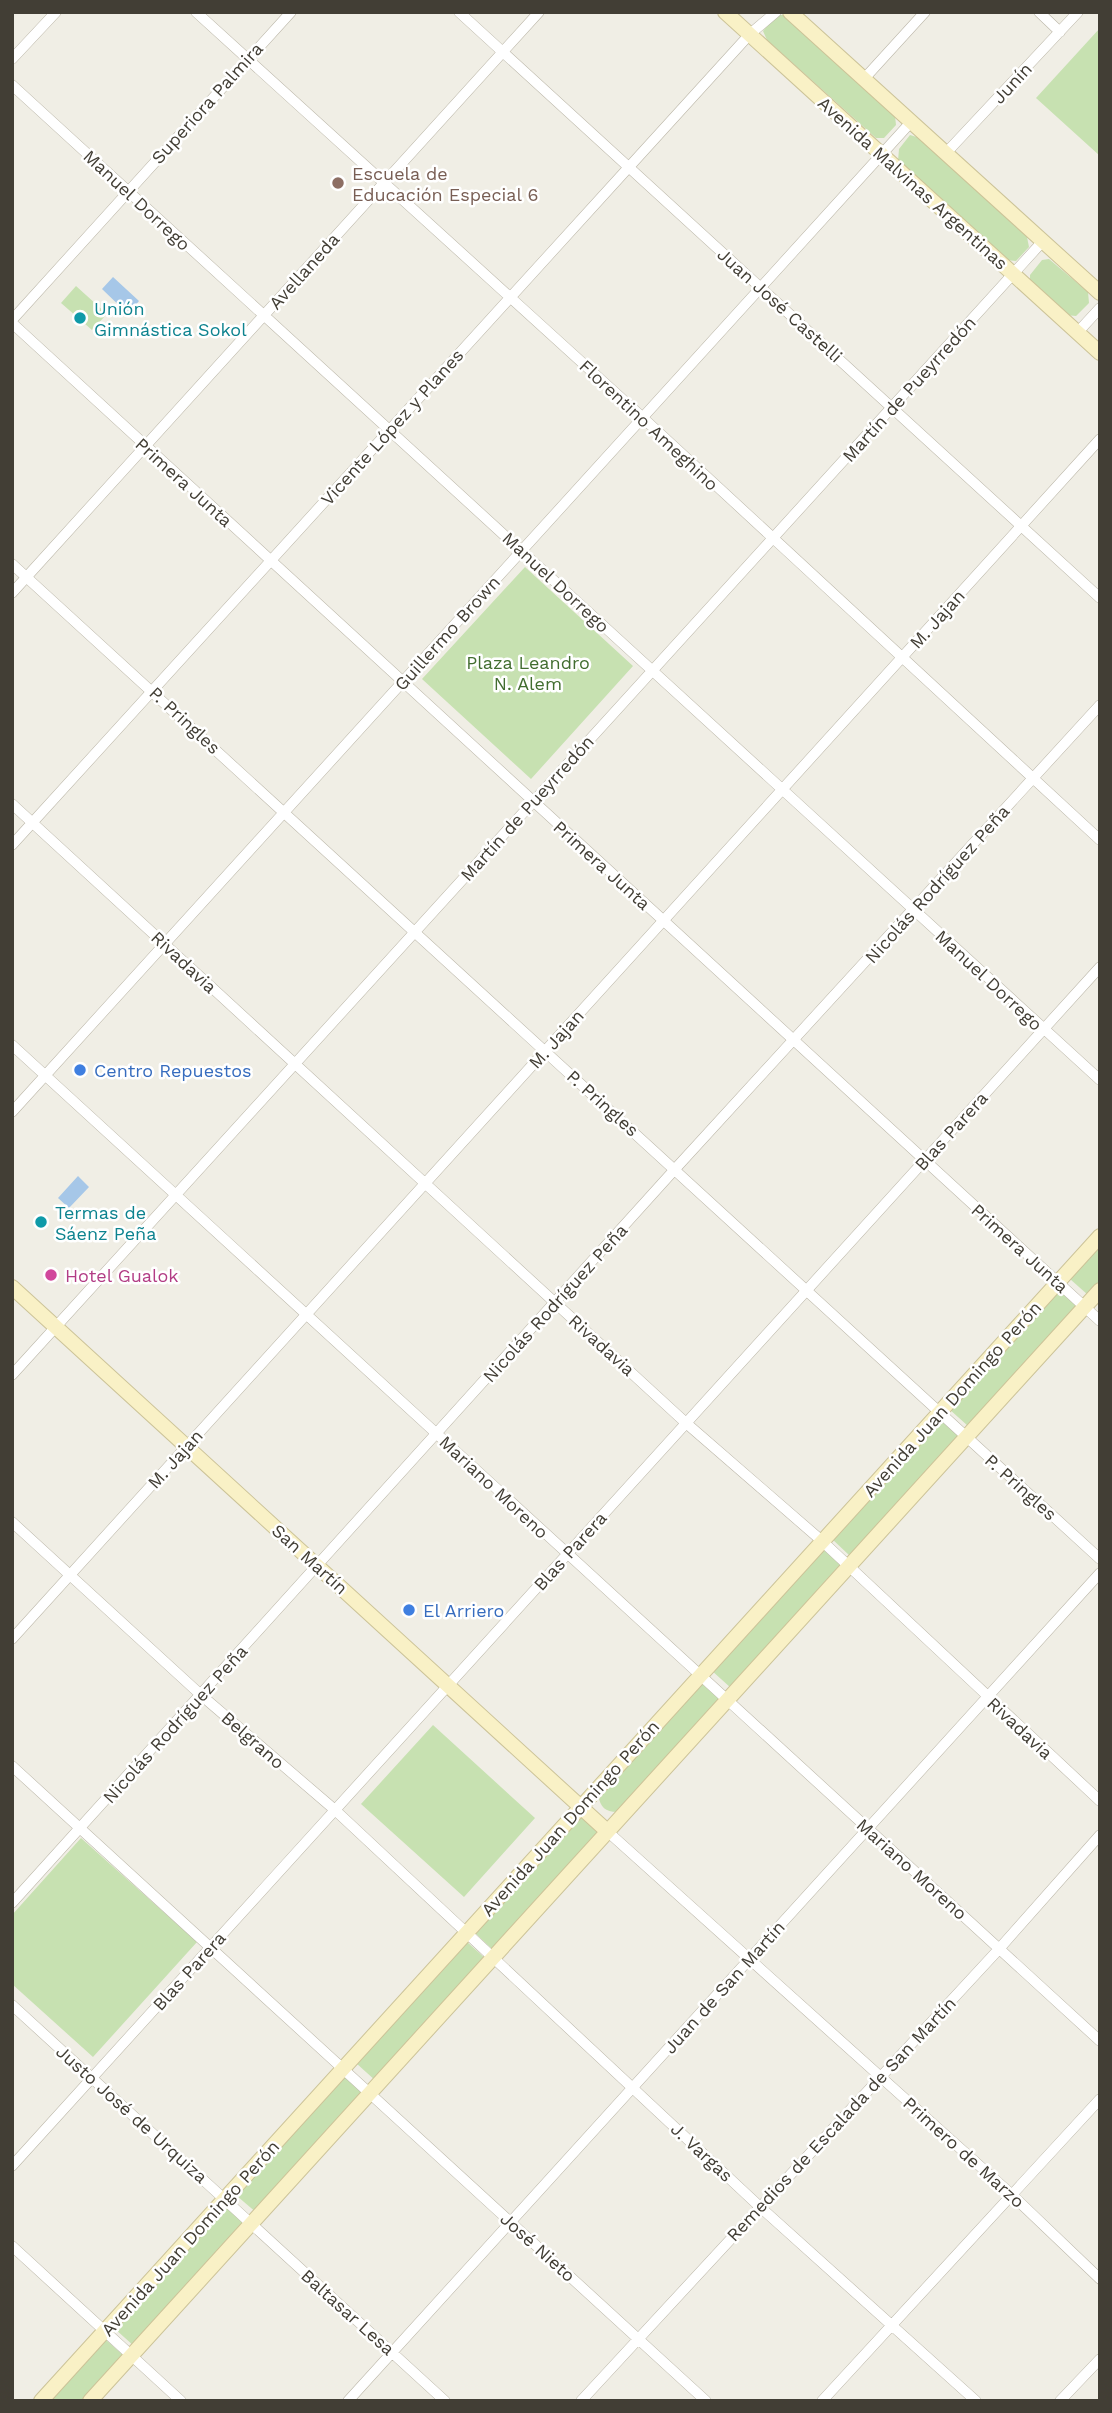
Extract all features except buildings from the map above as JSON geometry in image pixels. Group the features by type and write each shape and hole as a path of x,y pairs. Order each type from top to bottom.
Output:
{"main road":[{"name":"Avenida Malvinas Argentinas","path":"725,12 1100,353"},
{"path":"790,12 1100,293"},
{"name":"Avenida Juan Domingo Perón","path":"41,2401 1100,1236"},
{"name":"San Martín","path":"12,1287 607,1831"},
{"name":"Avenida Juan Domingo Perón","path":"90,2401 1100,1290"}],"street":[{"path":"12,59 56,12"},
{"name":"Florentino Ameghino","path":"196,12 642,417 772,540 1100,840"},
{"name":"Superiora Palmira","path":"12,322 291,12"},
{"name":"Juan José Castelli","path":"459,12 1100,598"},
{"name":"Avellaneda","path":"12,593 539,12"},
{"name":"Vicente López y Planes","path":"12,845 750,34 776,12"},
{"path":"863,80 925,12"},
{"path":"1039,12 1059,32"},
{"name":"Junín","path":"946,153 1078,12"},
{"name":"Manuel Dorrego","path":"12,85 1100,1080"},
{"name":"Guillermo Brown","path":"12,1112 911,122"},
{"name":"Martín de Pueyrredón","path":"12,1375 1043,241"},
{"path":"1077,333 1100,308"},
{"name":"Primera Junta","path":"12,322 145,447 795,1039 1100,1321"},
{"name":"M. Jajan","path":"12,1639 1100,439"},
{"name":"P. Pringles","path":"12,564 676,1168 1100,1559"},
{"name":"Nicolás Rodríguez Peña","path":"12,1903 676,1168 1100,705"},
{"name":"Rivadavia","path":"12,804 687,1423 822,1541 1100,1801"},
{"name":"Blas Parera","path":"12,2166 1100,967"},
{"name":"Mariano Moreno","path":"12,1045 1100,2041"},
{"name":"Belgrano","path":"12,1522 201,1695 335,1810 492,1958"},
{"name":"Juan de San Martín","path":"348,2401 1100,1573"},
{"name":"José Nieto","path":"12,1766 706,2401"},
{"name":"Primero de Marzo","path":"607,1831 1012,2194 1100,2279"},
{"name":"Remedios de Escalada de San Martín","path":"581,2401 999,1949 1100,1835"},
{"name":"J. Vargas","path":"492,1958 759,2206 976,2401"},
{"name":"Justo José de Urquiza","path":"12,2005 251,2224"},
{"path":"822,2401 1100,2099"},
{"name":"Baltasar Lesa","path":"251,2224 444,2401"},
{"path":"12,2246 181,2401"},
{"path":"1060,2401 1100,2359"}],"green space":[{"path":"776,15 785,15 895,116 896,125 884,138 876,138 767,40 763,31"},
{"path":"1100,28 1100,156 1036,98"},
{"path":"910,135 920,138 1027,237 1029,247 1016,261 1006,260 898,161 899,149"},
{"path":"1049,259 1088,292 1089,303 1076,316 1066,315 1030,283 1030,275 1042,260"},
{"path":"76,286 107,314 92,330 61,303"},
{"name":"Plaza Leandro N. Alem","path":"525,567 633,666 531,779 422,679"},
{"path":"1100,1246 1100,1283 1088,1295 1070,1279"},
{"path":"1059,1287 1078,1304 968,1426 948,1408"},
{"path":"941,1419 960,1436 850,1556 831,1538"},
{"path":"822,1548 842,1566 731,1688 711,1670"},
{"path":"703,1682 721,1699 617,1812 604,1808 598,1796"},
{"path":"433,1725 535,1818 464,1897 361,1804"},
{"path":"579,1818 587,1818 599,1829 593,1842 494,1951 474,1932"},
{"path":"81,1838 197,1942 93,2057 12,1984 12,1915"},
{"path":"466,1941 487,1960 377,2082 356,2063"},
{"path":"345,2075 366,2093 258,2214 237,2196"},
{"path":"225,2205 246,2224 135,2347 114,2328"},
{"path":"105,2339 124,2356 83,2401 48,2401"}],"water":[{"path":"113,277 139,301 128,314 102,289"},
{"path":"78,1176 89,1187 69,1208 58,1198"}],"place":[{"name":"Escuela de Educación Especial 6","path":"338,183"},
{"name":"Unión Gimnástica Sokol","path":"80,318"},
{"name":"Centro Repuestos","path":"80,1070"},
{"name":"Termas de Sáenz Peña","path":"41,1222"},
{"name":"Hotel Gualok","path":"51,1275"},
{"name":"El Arriero","path":"409,1610"}]}
